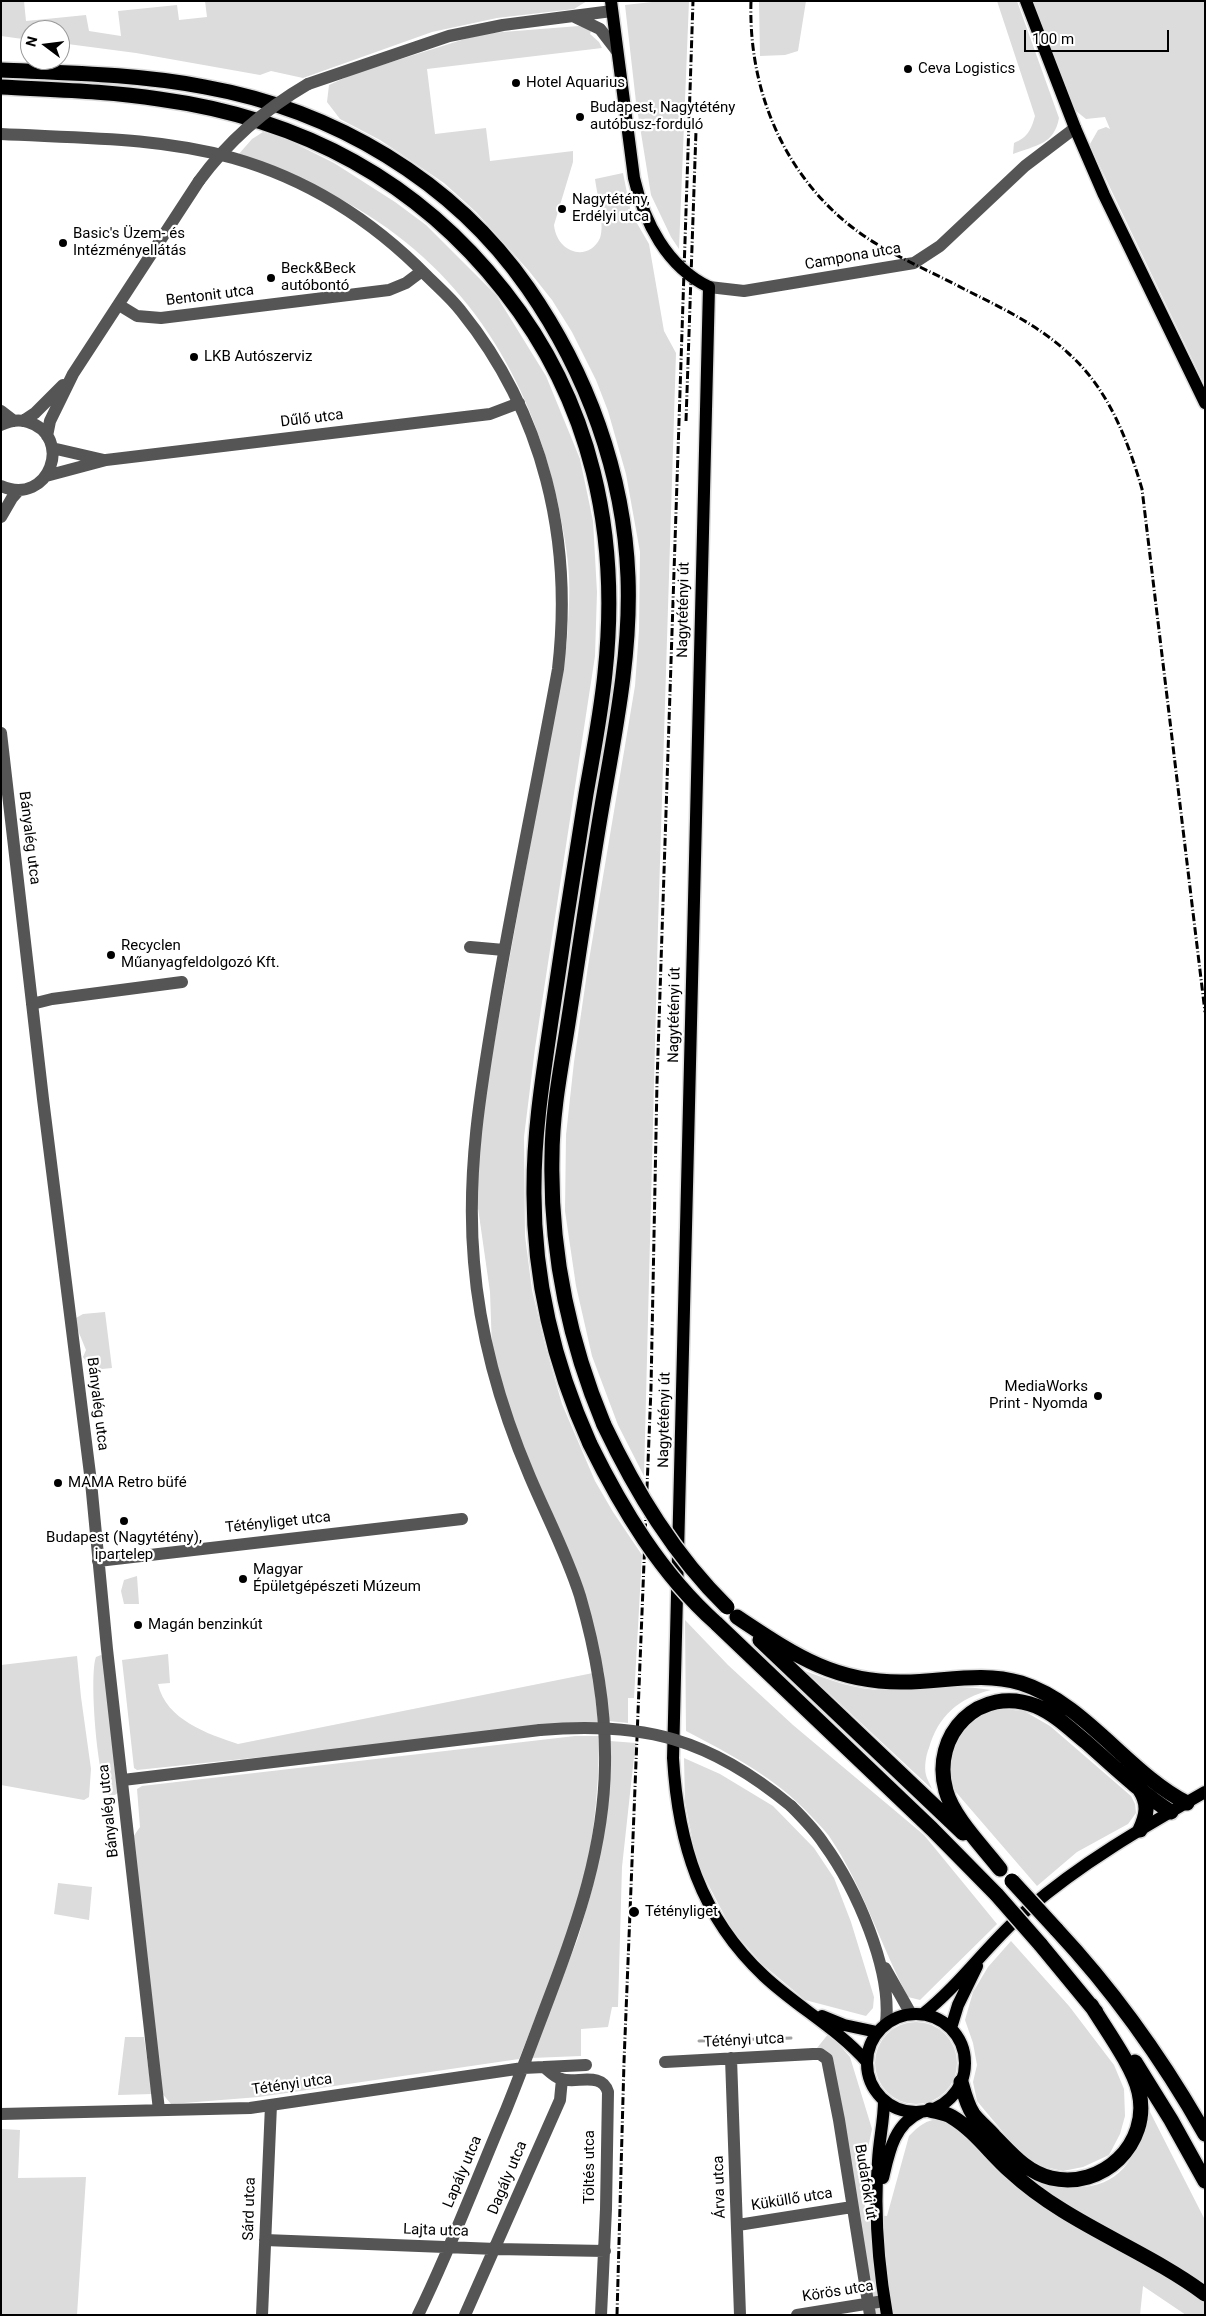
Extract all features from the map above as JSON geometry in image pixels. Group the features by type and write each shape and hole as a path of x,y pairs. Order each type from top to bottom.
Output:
{"highway":[{"path":"1,70 117,76 204,86 250,97 301,113 360,141 432,186 473,223 502,254 548,317 588,396 610,458 617,488 628,578 627,625 617,716 586,900 559,1084 552,1164 554,1240 562,1291 579,1361 604,1425 622,1464 648,1508 695,1573 732,1612 1000,1869 1056,1929 1108,1988 1140,2031 1205,2134"},
{"path":"1,87 114,94 200,106 291,131 331,149 401,190 443,224 490,274 532,330 560,378 572,405 592,464 604,524 609,577 608,641 600,715 570,890 534,1159 537,1257 547,1317 561,1370 590,1444 621,1502 667,1571 683,1591 932,1828 997,1895 1092,2006 1126,2050 1147,2081 1205,2181"},
{"path":"732,1612 799,1657 855,1678 904,1682 982,1677 1009,1680 1030,1686 1060,1703 1160,1786 1186,1803"},
{"path":"1000,1869 956,1812 946,1792 943,1778 945,1751 950,1737 963,1719 979,1708 1004,1701 1021,1702 1038,1707 1064,1724 1139,1788 1171,1812"},
{"path":"1160,1786 1167,1798 1171,1812"},
{"path":"1139,1788 1146,1799 1147,1808 1140,1830"},
{"path":"961,2082 973,2113 1025,2166 1044,2176 1064,2180 1082,2178 1107,2169 1123,2156 1135,2138 1141,2104 1134,2077 1092,2006"},
{"path":"927,2110 950,2115 966,2127 1008,2170 1041,2198 1162,2266 1205,2294"}],"main road":[{"path":"1026,1 1075,128 1142,276 1205,403"},
{"path":"611,6 634,178 640,203 647,222 661,244 688,274 709,287"},
{"name":"Nagytétényi út","path":"709,287 674,1776 679,1821 686,1849 696,1879 724,1930 764,1976 810,2012 867,2062"},
{"path":"917,2014 983,1954 1014,1922 1050,1891 1140,1830 1205,1792"},
{"path":"951,2028 958,2005 983,1954"},
{"name":"Nagytétényi út","path":"810,2012 844,2025 882,2028"},
{"path":"917,2014 943,2022 951,2028 957,2036 964,2054 964,2073 961,2082 949,2099 927,2110 906,2111 884,2100 873,2086 867,2062 870,2046 882,2028 894,2018 917,2014"},
{"name":"Budafoki út","path":"884,2100 884,2119 878,2160 876,2238 887,2315"},
{"name":"Budafoki út","path":"878,2199 889,2153 899,2128 913,2115 927,2110"}],"street":[{"path":"573,16 589,10 597,1"},
{"path":"1,486 19,490 33,487 46,476 51,467 50,421 73,374 199,181 213,162 242,131 280,102 308,84 449,36 486,28 573,16 611,6"},
{"path":"573,16 600,29 617,51"},
{"name":"Campona utca","path":"709,287 744,291 914,263 940,246 1025,166 1075,128"},
{"name":"Lapály utca","path":"1,134 159,144 233,158 285,178 330,199 391,240 460,310 495,358 519,403 537,445 550,489 558,529 563,584 562,627 558,669 504,950 480,1096 472,1161 471,1213 476,1283 482,1320 502,1403 519,1450 568,1561 596,1662 605,1733 605,1768 601,1821 594,1863 568,1950 523,2068 449,2248 418,2315"},
{"name":"Bentonit utca","path":"119,305 137,316 161,318 390,290 406,283 422,271"},
{"path":"1,425 18,421 35,413 73,374"},
{"name":"Dűlő utca","path":"46,476 106,460 490,414 519,403"},
{"path":"1,411 18,421 33,424 50,442"},
{"name":"Dűlő utca","path":"50,442 106,460"},
{"path":"1,517 19,490"},
{"name":"Bányalég utca","path":"1,733 32,1004 91,1482 98,1561 159,2110"},
{"path":"470,946 504,950"},
{"path":"32,1004 52,999 182,982"},
{"name":"Tétényliget utca","path":"98,1561 462,1519"},
{"path":"123,1780 540,1730 601,1727 626,1729 670,1737 697,1747 744,1770 791,1806 824,1844 843,1873 859,1905 877,1954 885,1989 882,2028"},
{"path":"877,1954 917,2014"},
{"name":"Tétényi utca","path":"665,2062 813,2054 824,2056"},
{"name":"Budafoki út","path":"824,2056 828,2064 839,2120 869,2310"},
{"name":"Árva utca","path":"731,2058 740,2315"},
{"name":"Tétényi utca","path":"1,2114 250,2108 523,2068 586,2065"},
{"path":"544,2067 562,2079"},
{"name":"Dagály utca","path":"465,2315 496,2250 560,2100 562,2079"},
{"name":"Töltés utca","path":"562,2079 592,2079 601,2082 608,2092 605,2251 600,2315"},
{"name":"Sárd utca","path":"262,2315 271,2105"},
{"name":"Küküllő utca","path":"738,2225 852,2207"},
{"name":"Lajta utca","path":"265,2240 496,2250 605,2251"},
{"name":"Körös utca","path":"797,2315 869,2310 884,2301"}],"shaded area":[{"path":"1,1 24,1 26,20 20,20 20,39 1,36"},
{"path":"205,1 587,1 574,9 497,18 432,32 303,78 271,71 260,75 136,53 70,44 70,20 36,20 86,15 89,31 121,36 118,11 177,5 179,20 207,17"},
{"path":"661,1 689,1 679,249 671,237 651,195 636,102 625,5"},
{"path":"759,1 806,1 798,51 785,55 760,56"},
{"path":"997,1 1017,1 1059,118 1053,134 1043,143 1013,154 1014,143 1023,138 1028,132 1035,116"},
{"path":"1031,1 1205,1 1205,386 1092,150 1090,144 1098,130 1106,127 1110,129 1105,117 1086,119 1076,111"},
{"path":"579,26 592,29 590,34 599,42 602,48 427,69 435,134 486,128 490,161 573,151 573,162 554,225 556,235 567,248 581,252 595,246 600,238 602,225 595,179 623,173 631,213 649,244 664,331 676,353 658,926 644,1476 618,1425 592,1356 576,1286 565,1211 566,1135 574,1062 588,966 635,686 639,630 640,552 626,474 608,411 596,380 572,332 552,300 529,271 476,212 444,183 380,140 340,119 327,102 329,85 353,74 468,38 490,33"},
{"path":"263,132 286,139 334,163 395,202 426,225 496,295 546,376 580,459 593,521 597,592 595,656 535,1048 524,1137 525,1236 532,1290 562,1404 595,1481 642,1555 634,1698 628,1698 628,1723 609,1721 604,1672 505,1397 492,1349 490,1292 477,1201 478,1158 486,1088 567,642 568,568 557,499 545,454 530,412 511,371 488,333 462,297 431,265 397,235 358,209 314,186 238,155 252,139"},
{"path":"105,1312 112,1368 92,1370 83,1357 86,1350 77,1328 76,1318 83,1314"},
{"path":"137,1576 139,1604 124,1604 121,1591 124,1580"},
{"path":"685,1620 728,1665 793,1725 924,1835 997,1924 920,2000 908,1997 852,1875 825,1831 797,1802 753,1768 686,1731"},
{"path":"168,1654 170,1683 158,1684 163,1697 170,1707 190,1724 238,1744 593,1673 598,1722 137,1770 134,1768 122,1660"},
{"path":"101,1655 108,1659 120,1791 115,1795 109,1795 105,1786 95,1728 94,1667 96,1657"},
{"path":"77,1656 91,1769 89,1797 84,1800 1,1785 1,1665"},
{"path":"805,1671 843,1684 873,1690 964,1687 991,1690 960,1703 951,1710 938,1727 928,1751 925,1768 932,1789"},
{"path":"1002,1709 1024,1711 1050,1726 1131,1796 1135,1804 1136,1813 1128,1824 1077,1852 1037,1886 955,1791 948,1765 951,1746 962,1730 980,1715"},
{"path":"575,1736 599,1736 598,1779 591,1843 583,1885 571,1925 519,2059 259,2097 171,2104 161,2092 133,1837 140,1827 137,1789 142,1786"},
{"path":"610,1741 636,1743 638,1754 634,1757 622,1867 618,2007 612,2007 608,2027 581,2029 581,2056 531,2058 578,1938 593,1886"},
{"path":"684,1758 720,1774 773,1806 814,1848 834,1878 851,1922 874,1997 873,2008 866,2016 805,2000 762,1964 732,1930 697,1863 685,1802"},
{"path":"58,1883 92,1887 89,1920 54,1914"},
{"path":"1011,1941 1069,2006 1114,2065 1124,2089 1125,2116 1120,2134 1109,2155 1083,2167 1063,2171 1036,2165 1012,2143 977,2101 973,2082 977,2065 973,2043 965,2020 973,1992 988,1967"},
{"path":"916,2022 932,2025 945,2034 954,2047 957,2063 954,2079 945,2092 932,2101 916,2104 900,2101 887,2092 878,2079 875,2063 878,2047 887,2034 900,2025"},
{"path":"829,2033 850,2057 872,2129 864,2167 865,2214 887,2216 909,2136 920,2126 931,2120 936,2119 949,2122 956,2125 1009,2180 1033,2200 1094,2233 1205,2300 1205,2315 1186,2315 1143,2286 1140,2315 873,2315 830,2058 817,2048"},
{"path":"125,2037 144,2037 152,2094 118,2095"},
{"path":"1148,2108 1205,2220 1205,2286 1072,2208 1028,2178 1053,2185 1075,2187 1094,2185 1110,2179 1123,2169 1134,2153 1142,2133"},
{"path":"1,2129 20,2130 18,2178 86,2177 77,2315 1,2315"}],"waterway":[{"path":"699,2041 791,2038"}],"railway":[{"path":"617,2315 624,2062 651,1388 657,1083 693,1"},
{"path":"751,1 752,36 757,70 766,103 778,135 795,165 815,192 839,216 867,238 1005,310 1044,333 1067,352 1094,381 1114,415 1130,451 1142,489 1205,1012"},
{"path":"686,421 696,131"}],"place":[{"name":"Ceva Logistics","path":"908,69"},
{"name":"Hotel Aquarius","path":"516,83"},
{"name":"Budapest, Nagytétény autóbusz-forduló","path":"580,117"},
{"name":"Nagytétény, Erdélyi utca","path":"562,209"},
{"name":"Basic's Üzem- és Intézményellátás","path":"63,243"},
{"name":"Beck&Beck autóbontó","path":"271,278"},
{"name":"LKB Autószerviz","path":"194,357"},
{"name":"Recyclen Műanyagfeldolgozó Kft.","path":"111,955"},
{"name":"MediaWorks Print - Nyomda","path":"1098,1396"},
{"name":"MAMA Retro büfé","path":"58,1483"},
{"name":"Budapest (Nagytétény), ipartelep","path":"124,1521"},
{"name":"Magyar Épületgépészeti Múzeum","path":"243,1579"},
{"name":"Magán benzinkút","path":"138,1625"},
{"name":"Tétényliget","path":"634,1912"}]}
